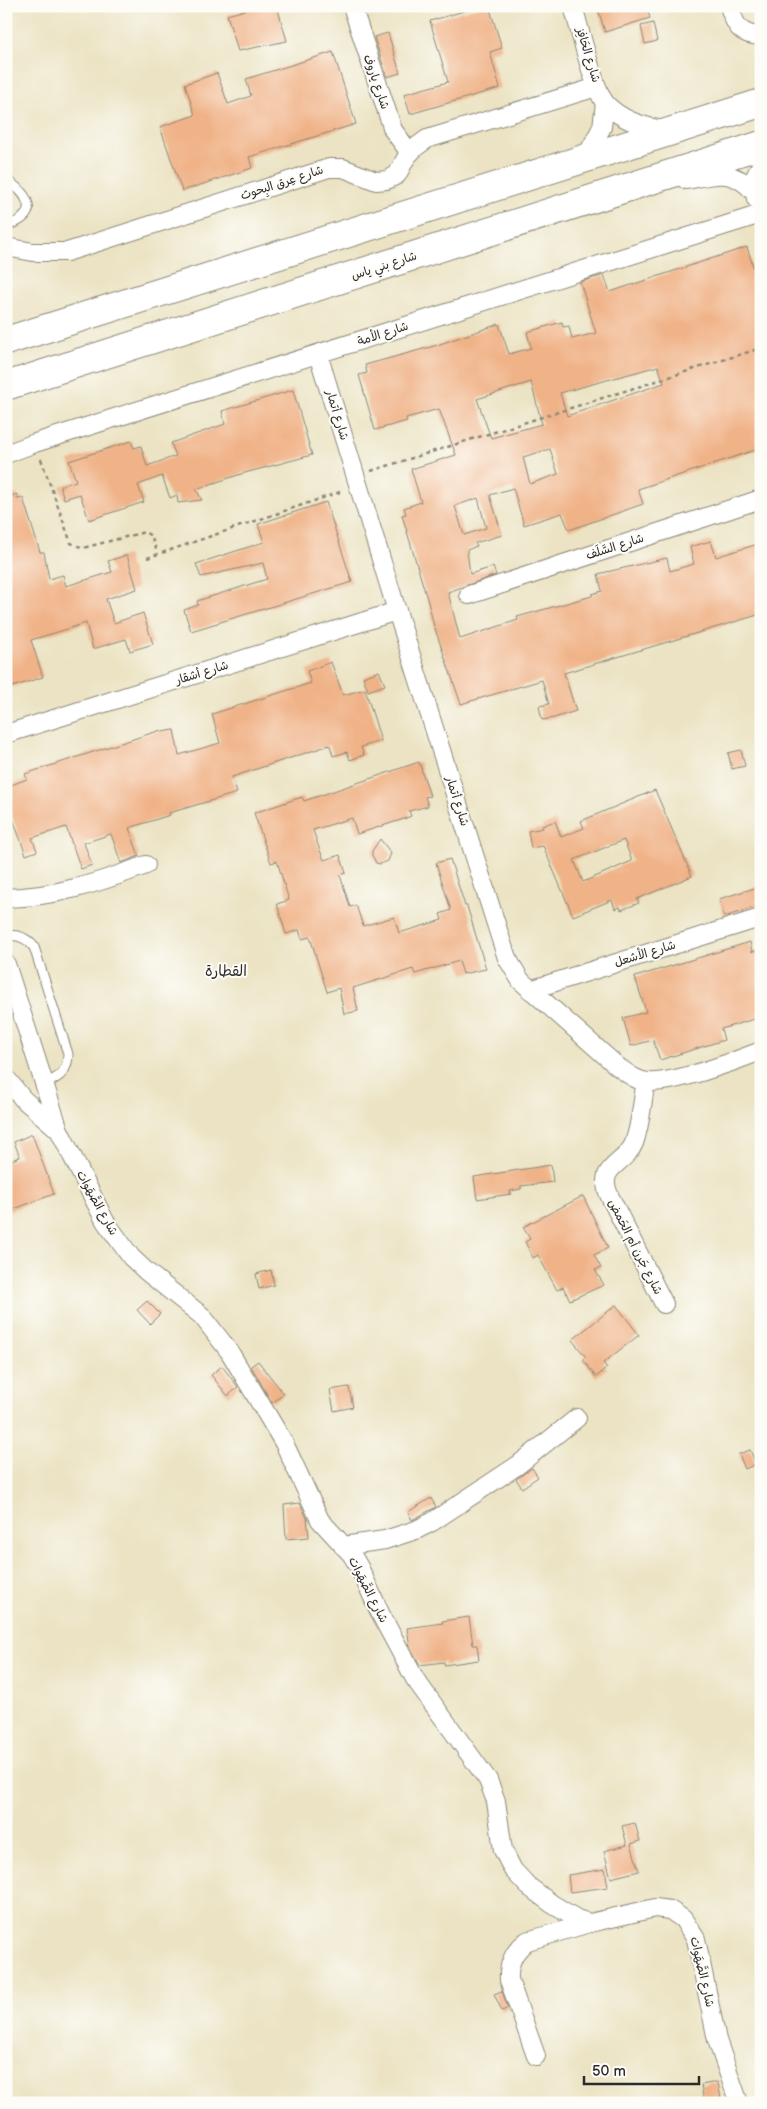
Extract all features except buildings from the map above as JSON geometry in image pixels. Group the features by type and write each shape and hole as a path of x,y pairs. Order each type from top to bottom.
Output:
{"main road":[{"path":"6,341 761,103"},
{"name":"شارع بني ياس","path":"6,386 761,145"}],"street":[{"name":"شارع ياروف","path":"352,6 394,130 410,152"},
{"name":"شارع الحَافِز","path":"572,6 597,87 605,103 614,111 636,123 673,131"},
{"path":"729,6 734,20 740,29 748,35 761,36"},
{"name":"شارع عِرق البِحوث","path":"6,247 33,252 67,252 329,168 343,168 376,181 387,180 397,175 410,152 427,139 597,87"},
{"path":"585,159 602,127 605,103"},
{"path":"759,205 754,179 761,165"},
{"path":"654,179 684,180 727,174 742,181 759,205"},
{"name":"شارع الأمة","path":"6,454 35,443 318,354 759,205"},
{"name":"شارع أتمار","path":"318,354 507,958 520,980 530,990 630,1076 646,1082"},
{"name":"شارع السَّلَف","path":"469,595 761,499"},
{"name":"شارع أشقار","path":"6,734 397,611"},
{"path":"6,898 63,891 100,881 146,865"},
{"name":"شارع الأشعل","path":"530,990 760,918"},
{"name":"شارع الصَّهَوات","path":"6,964 59,1130 105,1221 117,1239 147,1272 202,1316 221,1338 284,1443 320,1520 359,1567 381,1615 415,1679 488,1780 496,1801 504,1850 513,1870 528,1886 552,1904 577,1919 590,1923 655,1908 670,1910 688,1925 696,1940 717,2040 739,2103"},
{"path":"646,1082 662,1082 678,1078 759,1052"},
{"path":"6,1078 23,1099 59,1130"},
{"name":"شارع جَرن أم الحَمض","path":"646,1082 634,1142 624,1157 611,1167 606,1182 610,1197 664,1304"},
{"path":"343,1546 385,1540 416,1530 432,1522 518,1465 577,1418"},
{"path":"536,2056 509,1980 512,1958 527,1941 590,1923"}],"lane":[{"path":"6,179 21,192 28,204 24,218 18,223 6,225"},
{"path":"6,936 22,937 34,948 68,1054 63,1073 52,1082 44,1083"}],"path":[{"path":"147,558 357,481 761,348"},
{"path":"35,443 71,543 83,548 145,532 151,536 158,554"}],"district":[{"name":"القطارة","path":"226,971"}]}
